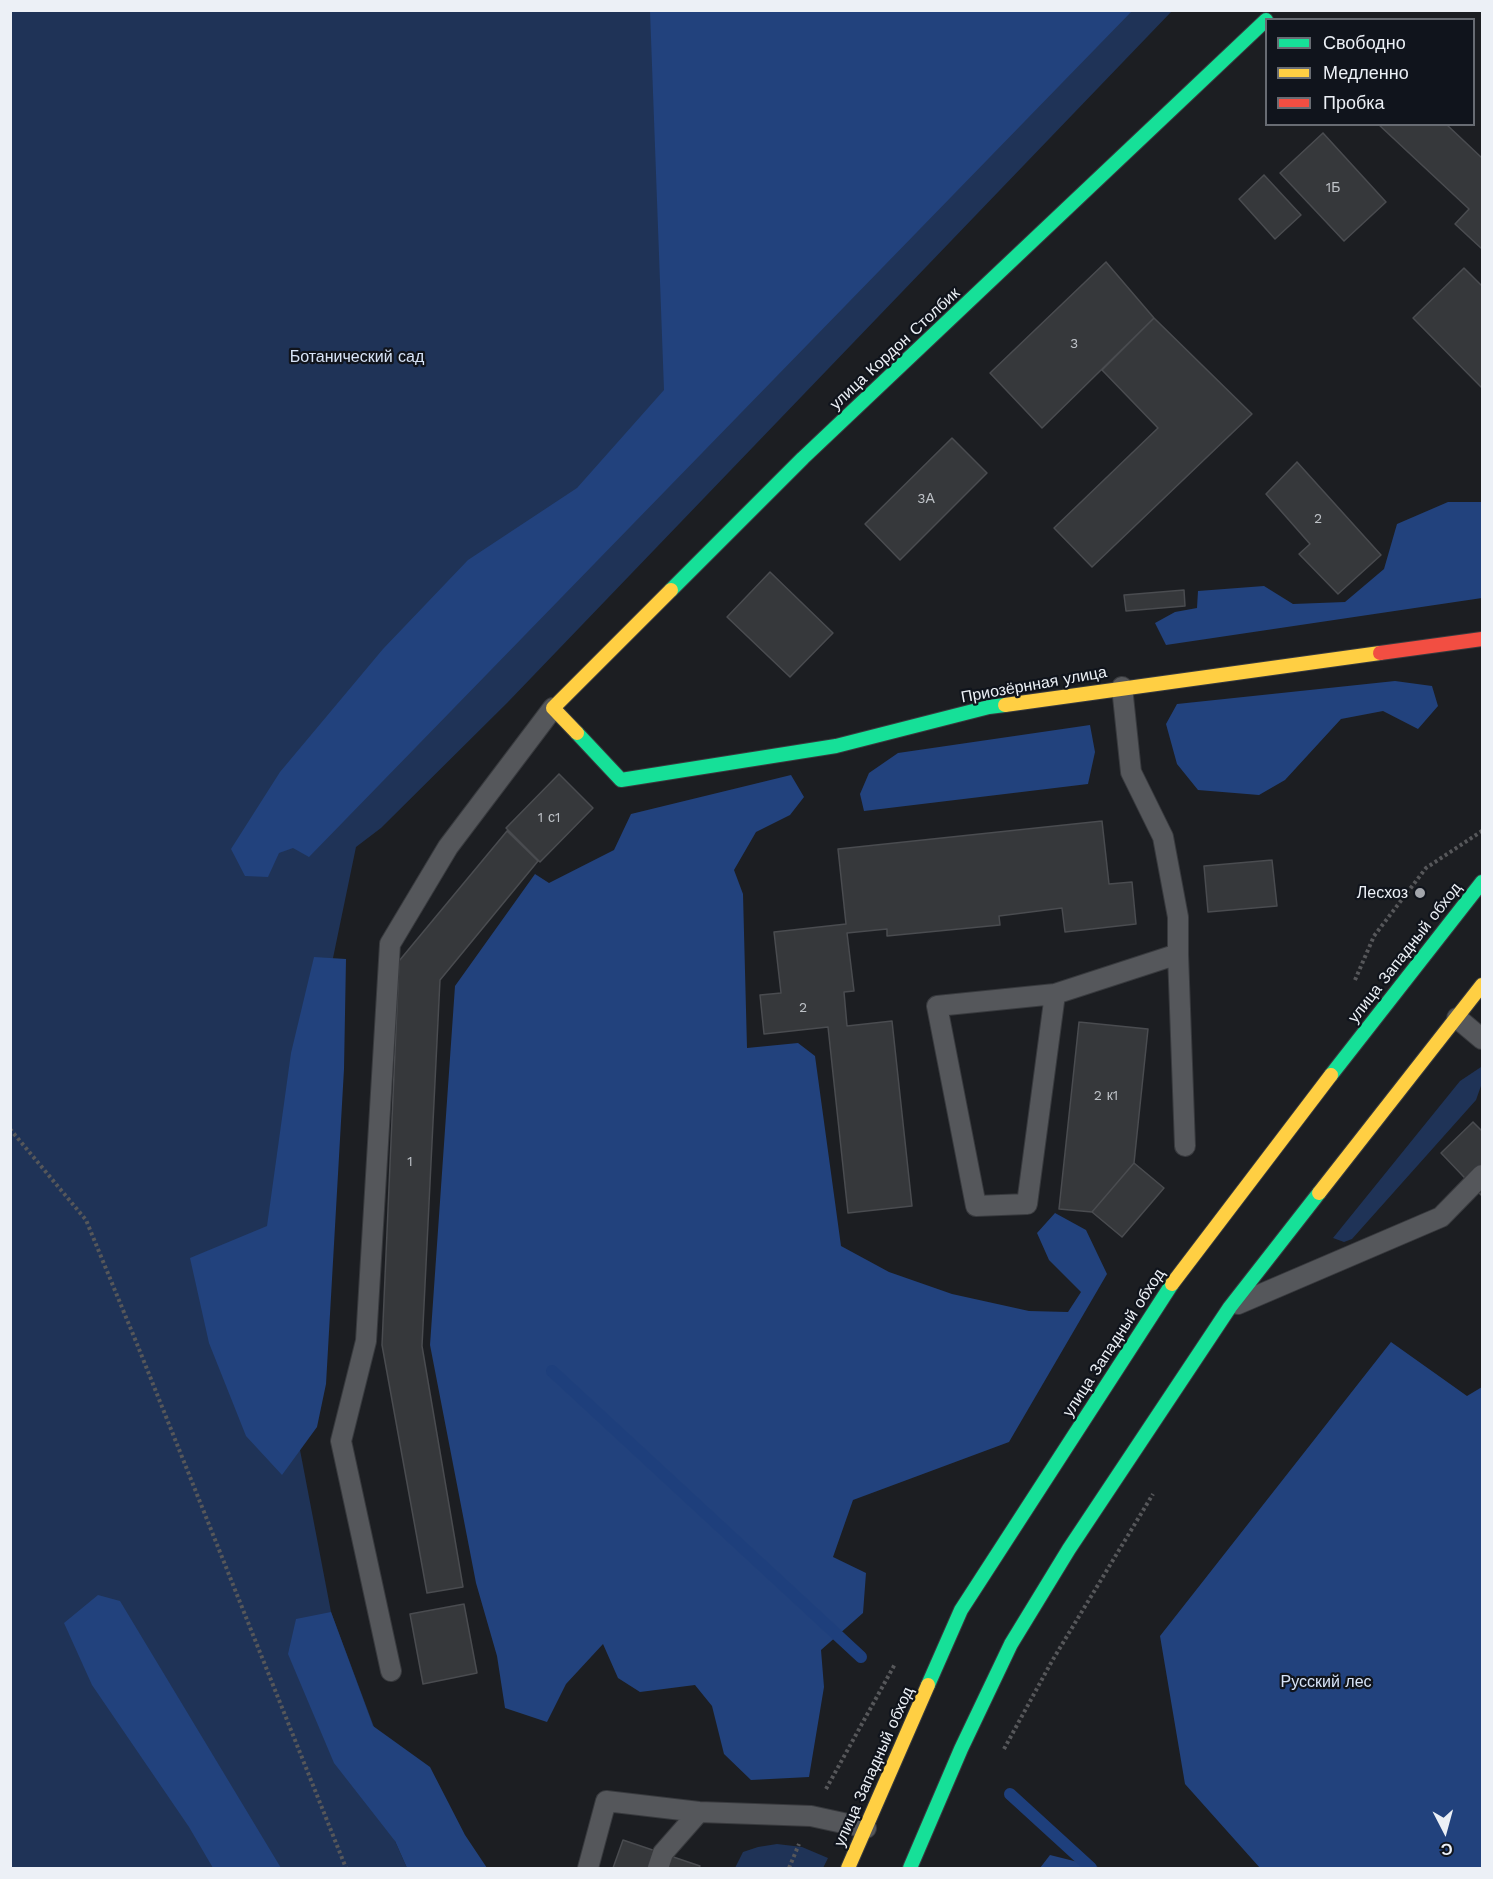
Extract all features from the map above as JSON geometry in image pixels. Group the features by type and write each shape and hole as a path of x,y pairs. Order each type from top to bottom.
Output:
{"main road":[{"name":"улица Кордон Столбик","path":"553,708 803,458 1265,21"},
{"name":"Приозёрнная улица","path":"553,708 621,780 836,746 989,707 1482,639"},
{"name":"улица Западный обход","path":"848,1869 961,1610 1180,1271 1482,882"},
{"path":"910,1869 961,1749 1011,1644 1069,1549 1230,1307 1482,986"}],"lane":[{"path":"1122,687 1131,772 1163,837 1178,917 1185,1146"},
{"path":"391,1671 341,1441 366,1341 390,944 448,847 553,708"},
{"path":"1055,994 1028,1204 976,1206 937,1006 1055,994 1178,954"},
{"path":"1457,1018 1482,1039"},
{"path":"1230,1307 1441,1217 1482,1175"},
{"path":"588,1869 606,1802 699,1812 811,1816 866,1828"},
{"path":"658,1869 663,1853 699,1812"}],"path":[{"path":"10,1129 86,1220 346,1869"},
{"path":"1002,1753 1052,1661 1158,1486"}],"green space":[{"name":"Ботанический сад","path":"11,11 1172,11 507,703 381,828 356,847 333,958 306,1262 300,1450 331,1612 374,1727 395,1841 407,1868 11,1868"},
{"path":"650,11 1132,11 309,857 293,848 279,853 268,877 245,876 231,849 280,772 383,649 468,560 577,488 664,390"},
{"path":"1448,502 1482,502 1482,598 1166,645 1155,623 1175,612 1197,608 1198,591 1264,586 1293,604 1345,602 1384,569 1397,524"},
{"path":"1395,681 1432,686 1438,706 1418,729 1383,711 1341,719 1285,780 1259,795 1198,790 1177,764 1166,724 1177,704"},
{"path":"1090,725 1095,752 1088,784 864,811 860,794 869,773 898,753"},
{"path":"791,775 804,797 790,815 756,832 734,870 743,894 747,1048 798,1043 815,1056 841,1246 889,1272 952,1294 1029,1311 1068,1312 1081,1292 1049,1260 1037,1233 1055,1213 1086,1230 1107,1274 1009,1442 853,1500 833,1557 866,1573 863,1613 821,1650 824,1687 809,1777 751,1780 724,1754 712,1706 695,1685 640,1692 618,1678 603,1644 566,1684 547,1722 505,1708 497,1656 476,1583 430,1345 455,986 535,874 549,883 614,850 631,814"},
{"path":"314,957 346,959 344,1069 326,1384 317,1427 282,1475 246,1436 209,1343 190,1258 267,1226 291,1053"},
{"path":"1481,1067 1482,1083 1476,1100 1352,1239 1344,1242 1333,1238 1460,1081"},
{"name":"Русский лес","path":"1391,1342 1467,1396 1482,1387 1482,1868 1260,1868 1185,1784 1160,1636"},
{"path":"98,1595 120,1601 281,1868 213,1868 189,1827 92,1685 64,1623"},
{"path":"331,1612 373,1726 430,1767 465,1835 487,1868 407,1868 395,1841 334,1763 288,1654 296,1619"},
{"path":"777,1844 802,1847 828,1858 823,1868 735,1868 743,1852"},
{"path":"1050,1855 1102,1868 1040,1868"}],"building":[{"path":"1380,126 1448,126 1482,158 1482,249 1455,224 1469,209"},
{"path":"1323,133 1386,202 1344,241 1280,173"},
{"path":"1264,175 1301,215 1275,239 1239,199"},
{"path":"1106,262 1154,318 1042,428 990,373"},
{"path":"1464,268 1482,286 1482,388 1413,318"},
{"path":"1154,318 1252,414 1092,567 1054,528 1158,428 1102,370"},
{"path":"952,438 987,473 900,560 865,524"},
{"path":"1297,462 1381,555 1338,594 1299,554 1310,544 1266,494"},
{"path":"770,572 833,633 790,677 727,617"},
{"path":"1184,590 1185,606 1126,611 1124,595"},
{"path":"559,774 593,808 540,862 506,828"},
{"path":"1102,821 1109,884 1132,882 1136,924 1065,932 1062,908 999,916 1000,925 887,936 887,929 847,933 854,991 844,992 847,1026 892,1021 912,1206 848,1213 828,1027 764,1034 760,995 781,993 774,932 846,924 838,849"},
{"path":"507,831 538,861 440,980 422,1346 463,1587 427,1593 382,1345 399,961"},
{"path":"1272,860 1277,906 1208,912 1204,866"},
{"path":"1079,1022 1148,1029 1134,1163 1092,1212 1059,1209"},
{"path":"1473,1122 1482,1131 1482,1196 1441,1153"},
{"path":"1134,1163 1164,1188 1122,1237 1092,1212"},
{"path":"464,1604 477,1673 423,1684 410,1614"},
{"path":"623,1840 700,1866 699,1868 613,1868"}],"waterway":[{"path":"552,1371 861,1657"},
{"path":"1010,1794 1091,1868"}],"traffic: fast":[{"path":"671,590 803,458 1265,21"},
{"path":"577,733 621,780 836,746 989,707 1005,705"},
{"path":"1331,1075 1482,882"},
{"path":"910,1868 961,1749 1011,1644 1069,1549 1230,1307 1319,1193"},
{"path":"928,1685 961,1610 1172,1284"}],"traffic: slow":[{"path":"577,733 553,708 671,590"},
{"path":"1005,705 1380,653"},
{"path":"1319,1193 1482,985"},
{"path":"1172,1284 1331,1075"},
{"path":"848,1868 928,1685"}],"traffic: jam":[{"path":"1380,653 1482,639"}],"place":[{"name":"Лесхоз","path":"1420,893"}]}
